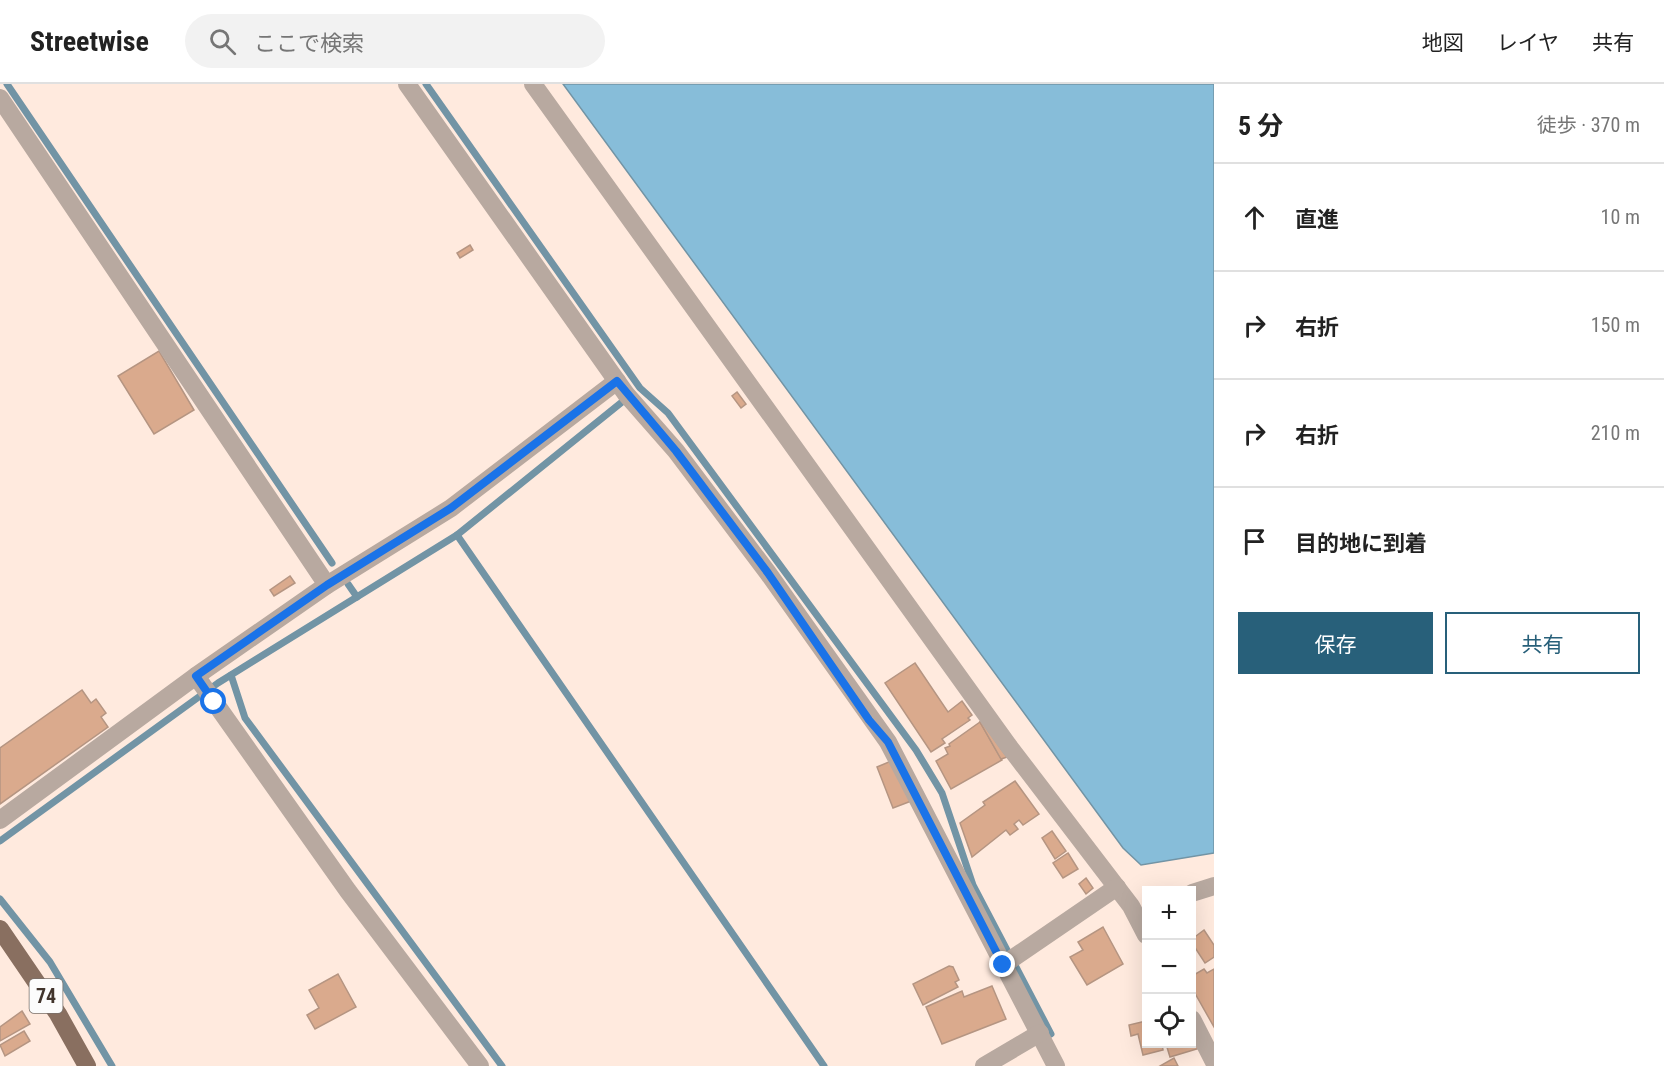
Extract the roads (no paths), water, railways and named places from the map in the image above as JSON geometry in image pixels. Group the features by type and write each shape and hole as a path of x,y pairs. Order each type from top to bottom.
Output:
{"main road":[{"name":"74","path":"1,933 58,1014 87,1066"}],"street":[{"path":"407,84 625,393 690,469 888,742 1010,960 1056,1066"},
{"path":"533,84 1008,745 1117,887 1139,905"},
{"path":"0,98 327,585"},
{"path":"0,820 199,681 327,585 451,508 625,393"},
{"path":"199,681 348,891 480,1066"},
{"path":"1196,891 1214,886"},
{"path":"1010,960 1117,887"},
{"path":"1196,1029 1214,1062"},
{"path":"984,1066 1040,1033"}],"water":[{"path":"563,84 1214,84 1214,853 1141,865 1123,848"}],"waterway":[{"path":"7,84 332,563"},
{"path":"426,84 640,388 668,413 916,750 942,793 973,885 1051,1034"},
{"path":"0,841 218,683 457,535 627,398"},
{"path":"457,535 824,1066"},
{"path":"348,584 357,597"},
{"path":"231,675 245,718 502,1066"},
{"path":"0,899 50,962 112,1066"}]}
